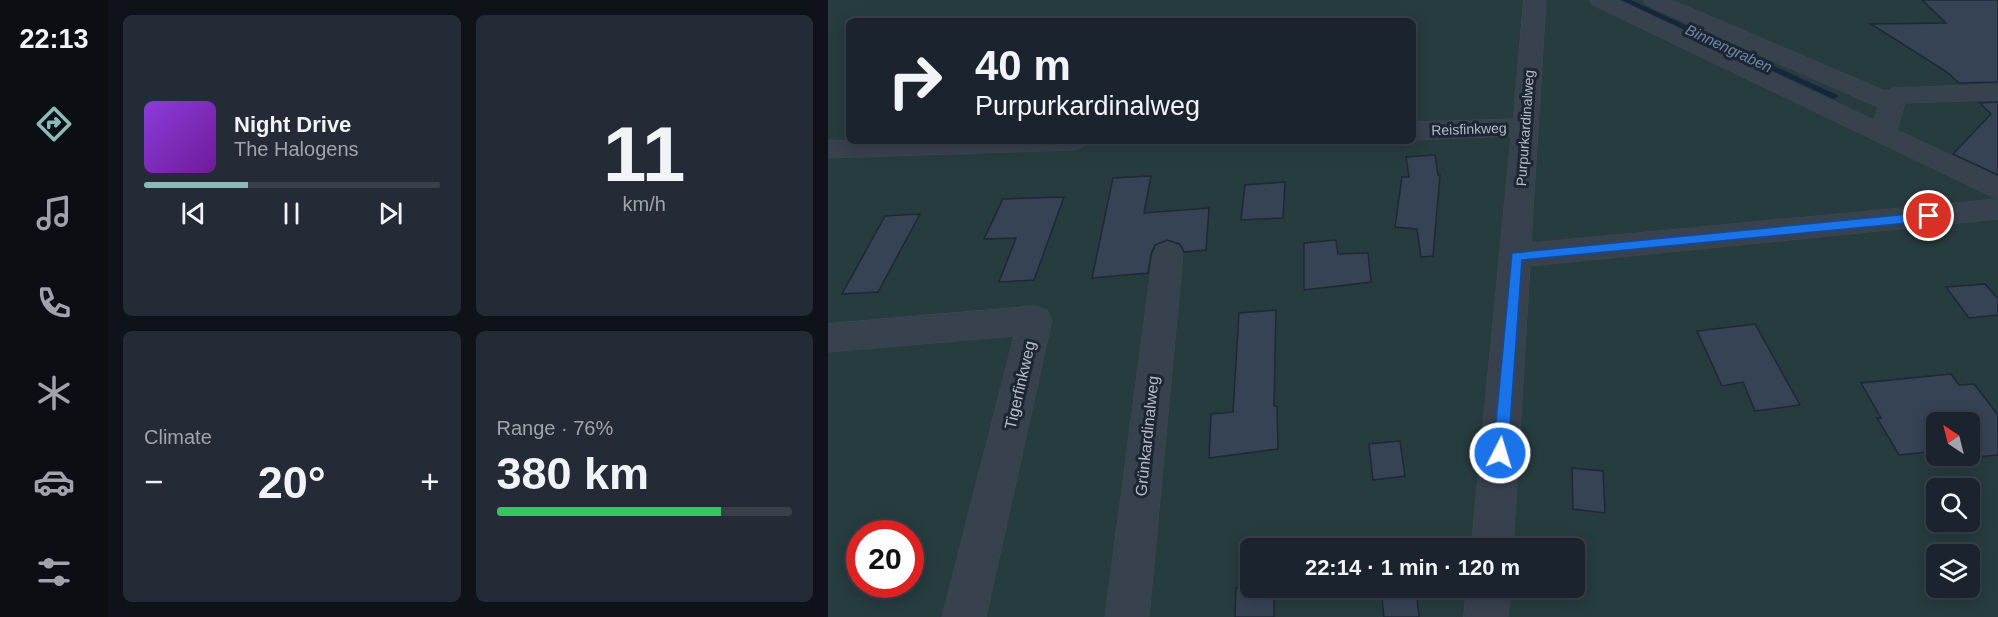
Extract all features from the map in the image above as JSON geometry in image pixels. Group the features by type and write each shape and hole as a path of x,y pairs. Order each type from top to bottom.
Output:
{"lane":[{"name":"Purpurkardinalweg","path":"1493,538 1535,0"},
{"path":"1601,0 1998,189"},
{"path":"1654,0 1892,104"},
{"path":"1883,134 1894,96 1998,92"},
{"name":"Reisfinkweg","path":"1416,131 1525,127"},
{"path":"828,148 969,144"},
{"path":"1516,256 1998,210"},
{"name":"Grünkardinalweg","path":"1126,617 1168,254"},
{"name":"Tigerfinkweg","path":"828,338 1035,320 964,617"},
{"path":"1486,617 1488,598"}],"green space":[{"path":"828,0 1998,0 1998,617 828,617"}],"building":[{"path":"1922,0 1998,0 1998,82 1959,83 1947,72 1871,24 1946,23"},
{"path":"1998,102 1998,175 1953,154 1991,114 1980,103"},
{"path":"1435,155 1438,175 1440,175 1433,256 1421,257 1417,229 1395,227 1402,177 1409,177 1406,157"},
{"path":"1151,176 1144,213 1209,208 1206,250 1184,252 1180,244 1167,240 1155,245 1148,273 1092,278 1113,178"},
{"path":"1285,182 1283,218 1241,220 1245,185"},
{"path":"1064,197 1034,280 999,282 1016,238 984,239 1003,199"},
{"path":"920,214 878,292 842,294 885,216"},
{"path":"1336,240 1338,254 1368,253 1371,282 1304,290 1304,243"},
{"path":"1985,284 1998,299 1998,315 1969,318 1946,287"},
{"path":"1276,310 1274,406 1277,406 1278,449 1209,458 1211,414 1233,412 1239,313"},
{"path":"1755,324 1800,405 1755,411 1743,382 1722,386 1697,331"},
{"path":"1951,374 1959,385 1974,384 1998,415 1998,455 1980,457 1980,412 1926,412 1926,452 1899,455 1877,418 1881,418 1861,383"},
{"path":"1400,441 1405,476 1373,480 1369,444"},
{"path":"1572,468 1603,471 1605,513 1573,509"},
{"path":"1236,588 1240,588 1240,598 1274,598 1274,617 1235,617"},
{"path":"1382,598 1417,598 1419,617 1384,617"}],"waterway":[{"name":"Binnengraben","path":"1625,0 1834,96"}],"route":[{"path":"1500,453 1516,256 1929,216"}]}
